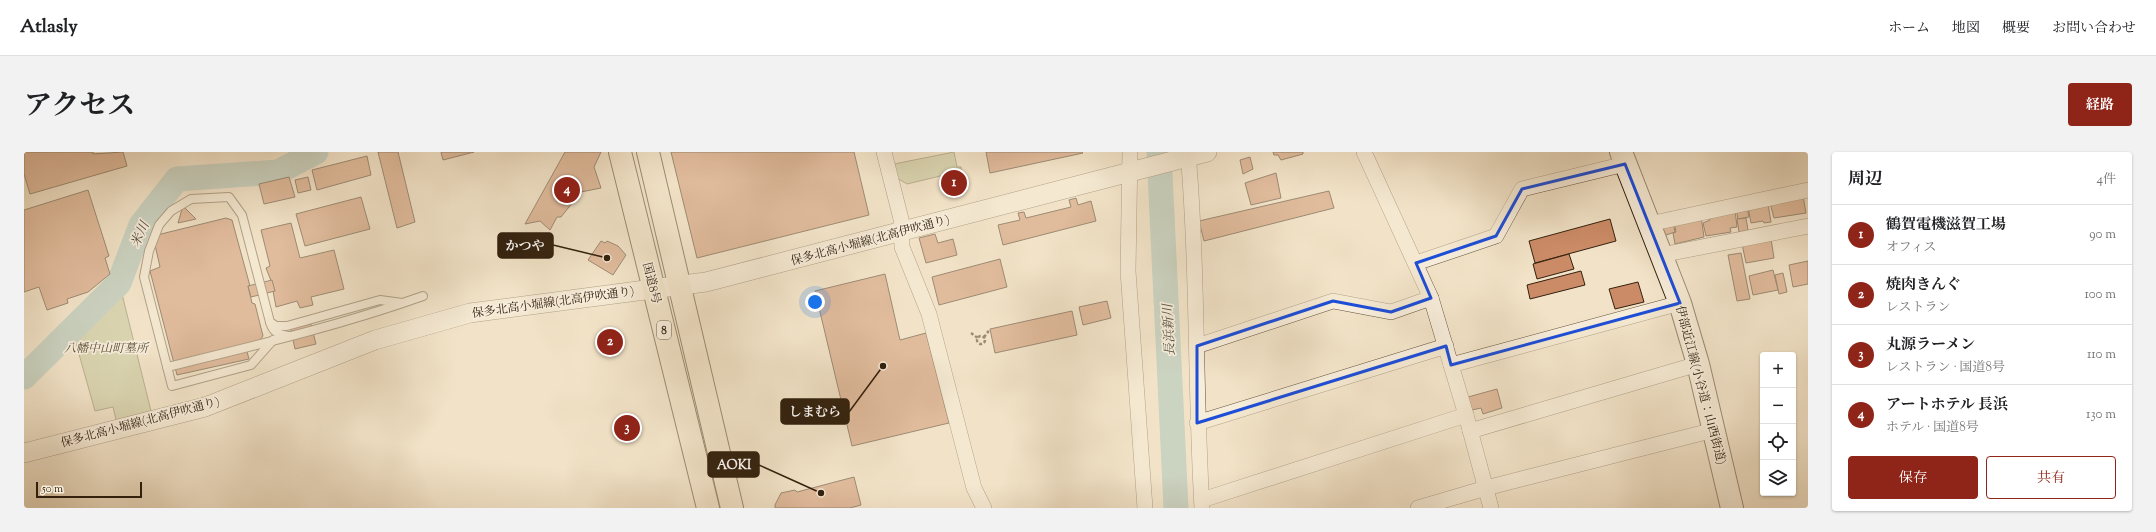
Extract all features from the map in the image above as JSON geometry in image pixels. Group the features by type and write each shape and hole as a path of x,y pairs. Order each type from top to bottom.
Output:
{"highway":[{"name":"国道8号","path":"620,152 708,508"},
{"name":"国道8号","path":"648,152 680,286 688,330 732,508"}],"main road":[{"name":"伊部近江線(小谷道：山西街道)","path":"1623,158 1680,304 1698,364 1732,508"}],"street":[{"path":"884,152 901,219 902,247 929,314 974,488 984,508"},
{"path":"1130,152 1133,171 1128,271 1145,508"},
{"name":"保多北高小堀線(北高伊吹通り)","path":"24,453 205,407 375,340 470,313 706,282 902,232 1185,156 1207,152"},
{"path":"1364,152 1416,263 1430,298 1446,346 1491,508"},
{"path":"1185,156 1197,346 1197,423 1202,504 1466,415"},
{"path":"1416,263 1496,236 1522,189 1623,158"},
{"path":"1649,224 1808,190"},
{"path":"1661,255 1808,226"},
{"path":"1197,346 1333,301 1391,312 1430,298"},
{"path":"1451,365 1680,304"},
{"path":"1197,423 1446,346"},
{"path":"1470,431 1698,364"},
{"path":"1418,508 1486,488 1714,430"}],"lane":[{"path":"274,340 251,364 172,386 144,277 149,251 159,224 171,211 190,199 229,197 242,215 273,331 278,335 290,337"},
{"path":"167,367 290,337 423,296"},
{"path":"270,322 276,326 287,326 380,300 402,303"}],"path":[{"path":"978,338 984,337 988,332 988,329"},
{"path":"971,333 978,338 978,343 982,344 986,340 984,337"}],"highlighted area":[{"path":"1625,164 1680,303 1451,365 1446,346 1197,423 1197,346 1333,301 1391,312 1431,298 1416,263 1496,236 1522,189"}],"green space":[{"path":"954,152 957,167 961,167 961,171 907,184 897,178 894,164"},
{"name":"八幡中山町墓所","path":"122,294 151,411 116,420 113,407 95,411 75,340 98,315"}],"building":[{"path":"24,152 93,152 93,154 123,152 127,166 30,194 24,174"},
{"path":"378,152 398,152 415,222 397,228"},
{"path":"441,152 474,152 443,160"},
{"path":"565,152 601,152 594,167 601,188 581,192 561,217 557,217 550,230 540,221 525,224"},
{"path":"671,152 854,152 869,215 697,258"},
{"path":"986,152 1082,152 1083,153 990,173"},
{"path":"1273,152 1303,152 1303,154 1281,160 1278,155 1274,155"},
{"path":"367,156 371,175 317,190 312,170"},
{"path":"1250,157 1253,169 1243,174 1240,160"},
{"path":"1276,173 1281,198 1251,205 1245,183"},
{"path":"289,177 295,197 264,204 259,184"},
{"path":"308,177 311,190 298,193 295,180"},
{"path":"88,190 109,256 105,258 110,274 88,292 67,299 68,303 47,310 39,287 24,292 24,210"},
{"path":"1329,191 1334,208 1204,241 1199,221"},
{"path":"1803,196 1806,213 1774,218 1770,203"},
{"path":"361,197 370,229 305,246 296,214"},
{"path":"1076,198 1078,205 1091,201 1096,221 1003,245 998,225 1020,220 1018,213 1024,212 1026,218 1071,207 1069,200"},
{"path":"1768,204 1771,222 1764,223 1763,221 1751,223 1748,207"},
{"path":"183,206 196,219 178,223"},
{"path":"1747,207 1749,217 1738,219 1736,209"},
{"path":"1735,210 1737,227 1730,228 1731,232 1706,236 1703,223 1710,220 1709,215"},
{"path":"1701,216 1704,237 1675,244 1673,233 1676,232 1674,222"},
{"path":"226,218 232,220 250,286 248,286 252,303 255,304 263,336 260,340 245,344 249,359 177,375 150,271 160,267 153,236"},
{"path":"1746,218 1748,230 1739,232 1737,219"},
{"path":"1610,219 1616,241 1535,263 1529,241"},
{"path":"1673,222 1675,232 1663,236 1661,225"},
{"path":"291,223 300,258 334,250 344,289 311,297 313,305 300,308 297,301 276,307 273,291 275,291 266,268 270,266 261,230"},
{"path":"935,234 938,243 953,239 957,255 926,263 919,238"},
{"path":"1771,239 1774,258 1746,263 1742,244"},
{"path":"601,241 605,243 607,241 618,246 626,255 613,275 588,260"},
{"path":"1741,253 1750,299 1737,301 1728,255"},
{"path":"1569,254 1574,269 1537,279 1533,264"},
{"path":"1000,259 1007,287 939,305 932,277"},
{"path":"1808,261 1808,284 1793,287 1789,265"},
{"path":"1773,270 1778,290 1753,295 1749,276"},
{"path":"1581,271 1585,285 1530,299 1527,285"},
{"path":"1783,273 1787,292 1779,294 1775,275"},
{"path":"885,274 900,340 926,333 949,423 852,446 815,291"},
{"path":"272,280 275,291 251,297 248,286"},
{"path":"1638,282 1644,302 1615,309 1609,289"},
{"path":"1107,301 1111,318 1083,325 1079,307"},
{"path":"1072,311 1077,335 995,353 990,329"},
{"path":"310,321 316,344 295,349 290,325"},
{"path":"1497,389 1502,408 1483,414 1481,408 1472,410 1468,397"},
{"path":"854,477 861,505 850,508 775,508 781,493 795,490 797,492"}],"waterway":[{"name":"米川","path":"24,377 119,283 141,225 177,179 278,172 316,152"},
{"name":"長浜新川","path":"1159,152 1176,508"}],"place":[{"name":"鶴賀電機滋賀工場","path":"954,183"},
{"name":"アートホテル 長浜","path":"567,190"},
{"name":"かつや","path":"607,258"},
{"name":"焼肉きんぐ","path":"610,342"},
{"name":"しまむら","path":"883,366"},
{"name":"丸源ラーメン","path":"627,428"},
{"name":"AOKI","path":"821,493"}]}
